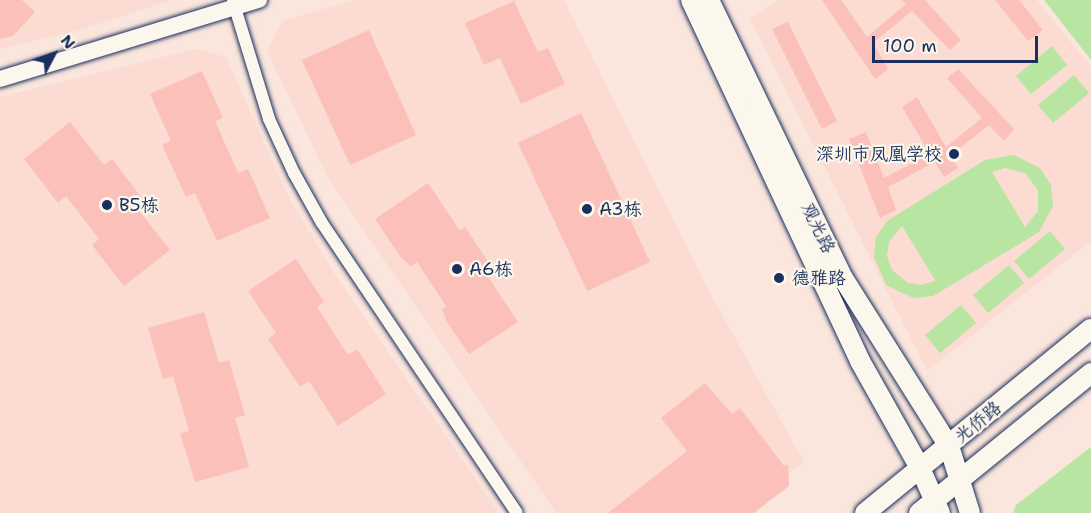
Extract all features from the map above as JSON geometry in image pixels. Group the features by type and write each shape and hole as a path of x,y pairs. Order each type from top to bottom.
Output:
{"main road":[{"name":"观光路","path":"691,0 832,296 860,361 920,468 937,507"},
{"name":"观光路","path":"709,0 843,278 961,480 970,513"},
{"path":"832,296 944,449"},
{"name":"光侨路","path":"865,513 1091,329"},
{"name":"光侨路","path":"919,513 937,507 961,480 1091,373"}],"street":[{"path":"0,79 233,4 259,0"},
{"path":"233,4 269,119 294,173 322,222 518,513"}],"shaded area":[{"path":"0,0 171,0 80,30 0,49"},
{"path":"353,0 564,0 710,293 804,462 741,513 556,513 327,176 267,51 283,21"},
{"name":"深圳市凤凰学校","path":"779,0 1037,0 1091,67 1091,241 927,371 750,18"},
{"path":"196,49 226,57 286,192 334,273 499,513 0,513 0,97"}],"green space":[{"path":"1044,0 1091,0 1091,60"},
{"path":"1052,46 1067,65 1031,94 1016,76"},
{"path":"1074,75 1089,93 1053,123 1038,105"},
{"path":"1014,155 1040,168 1051,185 1053,206 1039,232 933,296 913,298 886,285 874,257 876,237 887,221 985,160","holes":["1005,168 1025,173 1038,190 1038,211 1025,227 992,172","902,226 935,280 935,281 922,285 908,283 892,270 887,256 889,242"]},
{"path":"1050,231 1065,249 1029,279 1014,261"},
{"path":"1009,265 1024,283 988,313 973,295"},
{"path":"961,305 976,323 940,353 925,335"},
{"path":"1091,447 1091,513 1013,513 1016,505"}],"building":[{"path":"0,0 22,0 35,12 13,36 0,39"},
{"path":"822,0 841,0 867,37 906,4 902,0 925,0 961,40 950,50 912,11 873,43 888,69 875,79"},
{"path":"995,0 1019,0 1043,30 1028,41"},
{"path":"514,1 538,52 548,48 565,84 521,104 500,58 484,65 465,23"},
{"path":"788,22 837,121 822,129 772,29"},
{"path":"369,30 416,135 350,165 302,60"},
{"path":"958,69 1014,129 1004,141 989,125 951,155 958,168 944,177 935,162 888,187 896,210 880,218 849,139 866,132 884,178 930,154 902,107 917,97 946,147 982,118 947,78"},
{"path":"202,71 223,118 215,121 238,173 248,169 270,218 217,241 195,193 186,197 162,145 171,141 150,94"},
{"name":"A3栋","path":"581,113 650,262 587,291 518,143"},
{"name":"B5栋","path":"70,122 104,165 112,159 145,202 137,208 170,250 124,286 92,245 99,239 66,196 58,203 24,159"},
{"name":"A6栋","path":"428,183 460,231 465,227 495,272 488,277 518,322 469,354 447,322 442,309 446,306 417,262 411,267 400,256 375,219"},
{"path":"296,259 324,302 317,307 348,355 357,349 386,394 338,426 309,381 300,387 268,339 276,333 248,291"},
{"path":"204,312 219,363 229,360 245,415 235,418 249,467 195,482 180,433 189,431 173,376 163,379 148,328"},
{"path":"705,383 732,414 740,408 784,466 788,464 789,486 754,513 608,513 687,451 661,418"}],"place":[{"name":"深圳市凤凰学校","path":"954,154"},
{"name":"B5栋","path":"107,205"},
{"name":"A3栋","path":"587,209"},
{"name":"A6栋","path":"457,269"},
{"name":"德雅路","path":"779,278"}]}
